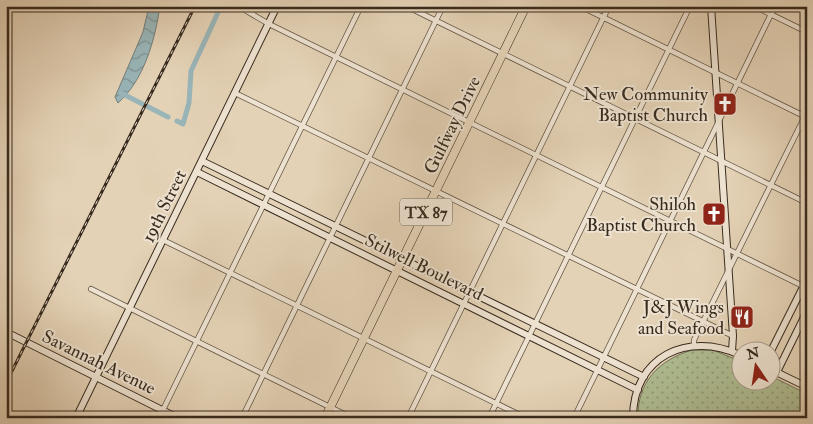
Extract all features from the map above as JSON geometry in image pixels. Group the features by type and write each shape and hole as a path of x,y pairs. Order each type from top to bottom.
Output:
{"main road":[{"name":"Gulfway Drive","path":"325,418 526,6"}],"street":[{"path":"238,6 268,24 805,288"},
{"name":"19th Street","path":"76,418 277,6"},
{"path":"159,418 361,6"},
{"path":"406,6 807,203"},
{"path":"242,418 443,6"},
{"path":"580,6 806,116 736,254 694,346"},
{"path":"408,418 609,6"},
{"path":"489,418 690,6"},
{"path":"711,6 733,342"},
{"path":"754,6 807,32"},
{"path":"574,418 776,6"},
{"path":"235,93 502,225 733,336"},
{"name":"Stilwell Boulevard","path":"202,161 644,377"},
{"name":"Stilwell Boulevard","path":"197,172 638,390"},
{"path":"163,240 526,418"},
{"path":"776,342 805,288 807,279"},
{"path":"91,289 352,418"},
{"path":"780,359 807,311"},
{"name":"Savannah Avenue","path":"6,332 178,418"},
{"path":"633,418 634,403 644,377 663,357 677,349 694,346 708,345 730,350"},
{"path":"780,373 807,387"}],"green space":[{"path":"692,350 713,350 730,357 730,392 780,392 780,380 807,394 807,418 638,418 641,394 646,383 660,366 680,354"}],"water":[{"path":"149,6 160,6 147,59 135,83 118,103 115,97 143,32"}],"waterway":[{"path":"177,121 183,124 189,103 191,71 221,6"},
{"path":"121,93 168,117"}],"railway":[{"path":"6,383 195,6"}],"place":[{"name":"New Community Baptist Church","path":"725,104"},
{"name":"Shiloh Baptist Church","path":"714,214"},
{"name":"J&J Wings and Seafood","path":"742,317"}]}
